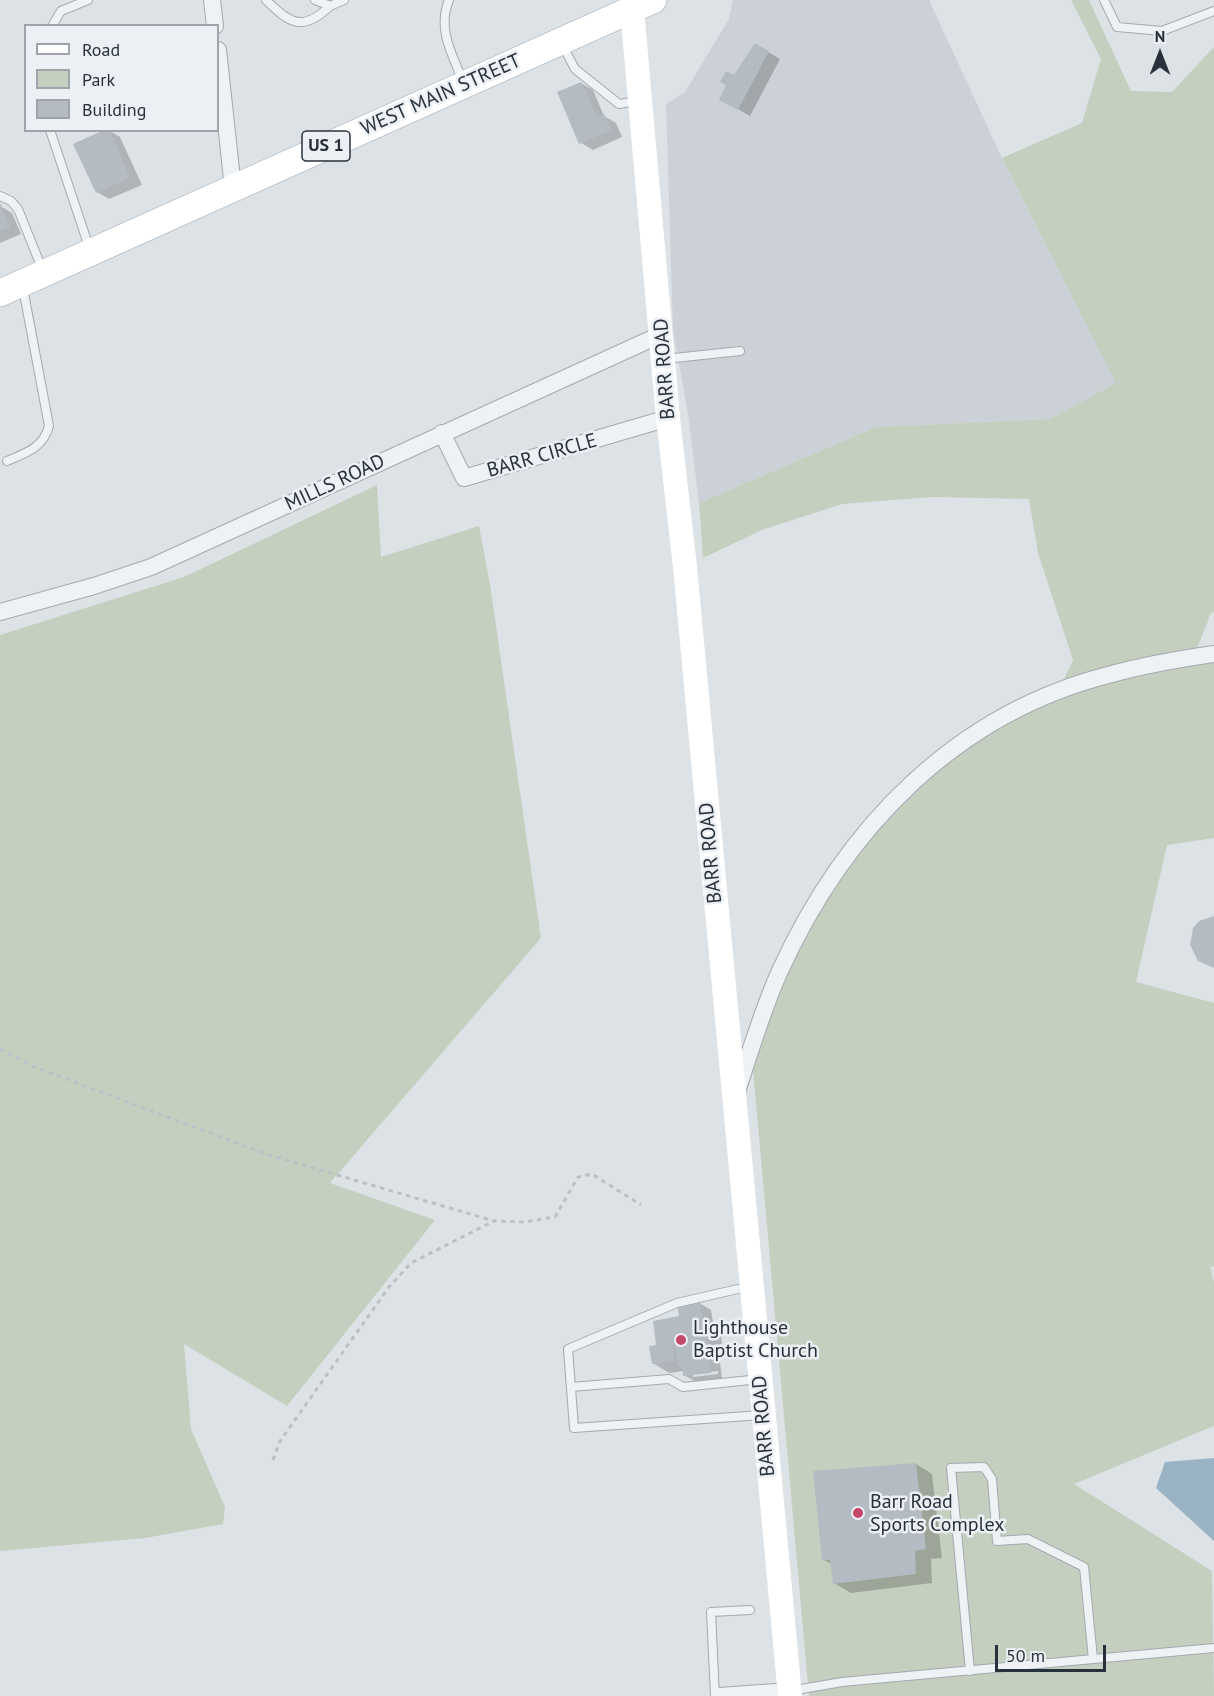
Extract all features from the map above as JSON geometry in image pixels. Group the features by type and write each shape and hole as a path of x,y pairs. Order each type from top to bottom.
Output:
{"main road":[{"name":"WEST MAIN STREET","path":"22,284 643,5"}],"street":[{"path":"212,0 215,24"},
{"name":"BARR ROAD","path":"643,5 642,100 668,418 685,567 790,1693"},
{"path":"219,60 233,188"},
{"name":"MILLS ROAD","path":"0,612 94,586 151,567 662,334"},
{"name":"BARR CIRCLE","path":"442,433 464,478 668,418"},
{"path":"734,1102 763,1011 806,920 871,825 920,773 957,745 993,723 1065,689 1111,674 1214,654"},
{"path":"719,1696 790,1693"}],"lane":[{"path":"53,24 61,11 88,0"},
{"path":"266,0 280,14 294,22 312,22 330,6 344,0"},
{"path":"315,0 330,6"},
{"path":"449,0 444,21 445,33 464,84"},
{"path":"1104,0 1117,27 1162,31 1214,11"},
{"path":"560,41 575,69 619,104 642,100"},
{"path":"51,132 91,254"},
{"path":"0,196 11,201 18,209 22,284 49,426 46,436 35,449 7,461"},
{"path":"664,359 740,351"},
{"path":"751,1286 677,1303 568,1349 574,1428 763,1415"},
{"path":"571,1387 669,1379 682,1387 760,1379"},
{"path":"970,1671 951,1468 984,1467 992,1479 997,1541 1028,1539 1084,1567 1093,1659"},
{"path":"715,1696 711,1612 750,1610"},
{"path":"790,1693 842,1682 1214,1648"}],"path":[{"path":"0,1049 32,1065 269,1155 494,1221 524,1222 555,1217 578,1177 592,1174 641,1205"},
{"path":"273,1460 280,1441 389,1287 411,1263 494,1221"}],"shaded area":[{"path":"733,0 929,0 1002,158 1117,383 1050,419 876,427 699,503 688,414 673,330 666,104 685,92 729,19"}],"green space":[{"path":"1071,0 1089,0 1131,91 1172,92 1214,47 1214,612 1211,613 1196,651 1214,659 1214,838 1167,845 1136,982 1214,1003 1214,1267 1210,1266 1214,1282 1214,1426 1074,1484 1212,1571 1214,1696 809,1696 751,1047 806,920 920,773 1058,692 1073,660 1038,553 1029,499 933,497 842,504 762,530 703,558 699,503 876,427 1050,419 1116,383 1002,158 1082,123 1101,59"},
{"path":"377,485 381,557 479,526 490,584 541,938 330,1183 435,1220 287,1406 184,1344 191,1429 225,1507 223,1524 145,1538 0,1551 0,635 184,577"}],"water":[{"path":"1214,1458 1214,1541 1156,1488 1165,1462"}],"building":[{"path":"755,43 769,51 738,110 719,100 726,85 720,82 726,71 734,75"},
{"path":"581,82 597,117 604,114 611,130 579,144 557,92"},
{"path":"100,132 110,132 130,178 96,193 73,144"},
{"path":"0,203 10,227 0,231"},
{"path":"1214,916 1214,968 1198,961 1190,945 1193,928 1199,921"},
{"name":"Lighthouse Baptist Church","path":"700,1301 702,1318 708,1317 711,1338 706,1338 711,1373 683,1376 682,1366 678,1366 675,1345 672,1345 674,1361 652,1364 649,1346 656,1345 653,1321 679,1316 677,1304"},
{"path":"916,1463 926,1549 915,1551 916,1574 833,1584 830,1560 822,1560 813,1471"}],"place":[{"name":"Lighthouse Baptist Church","path":"681,1340"},
{"name":"Barr Road Sports Complex","path":"858,1513"}]}
